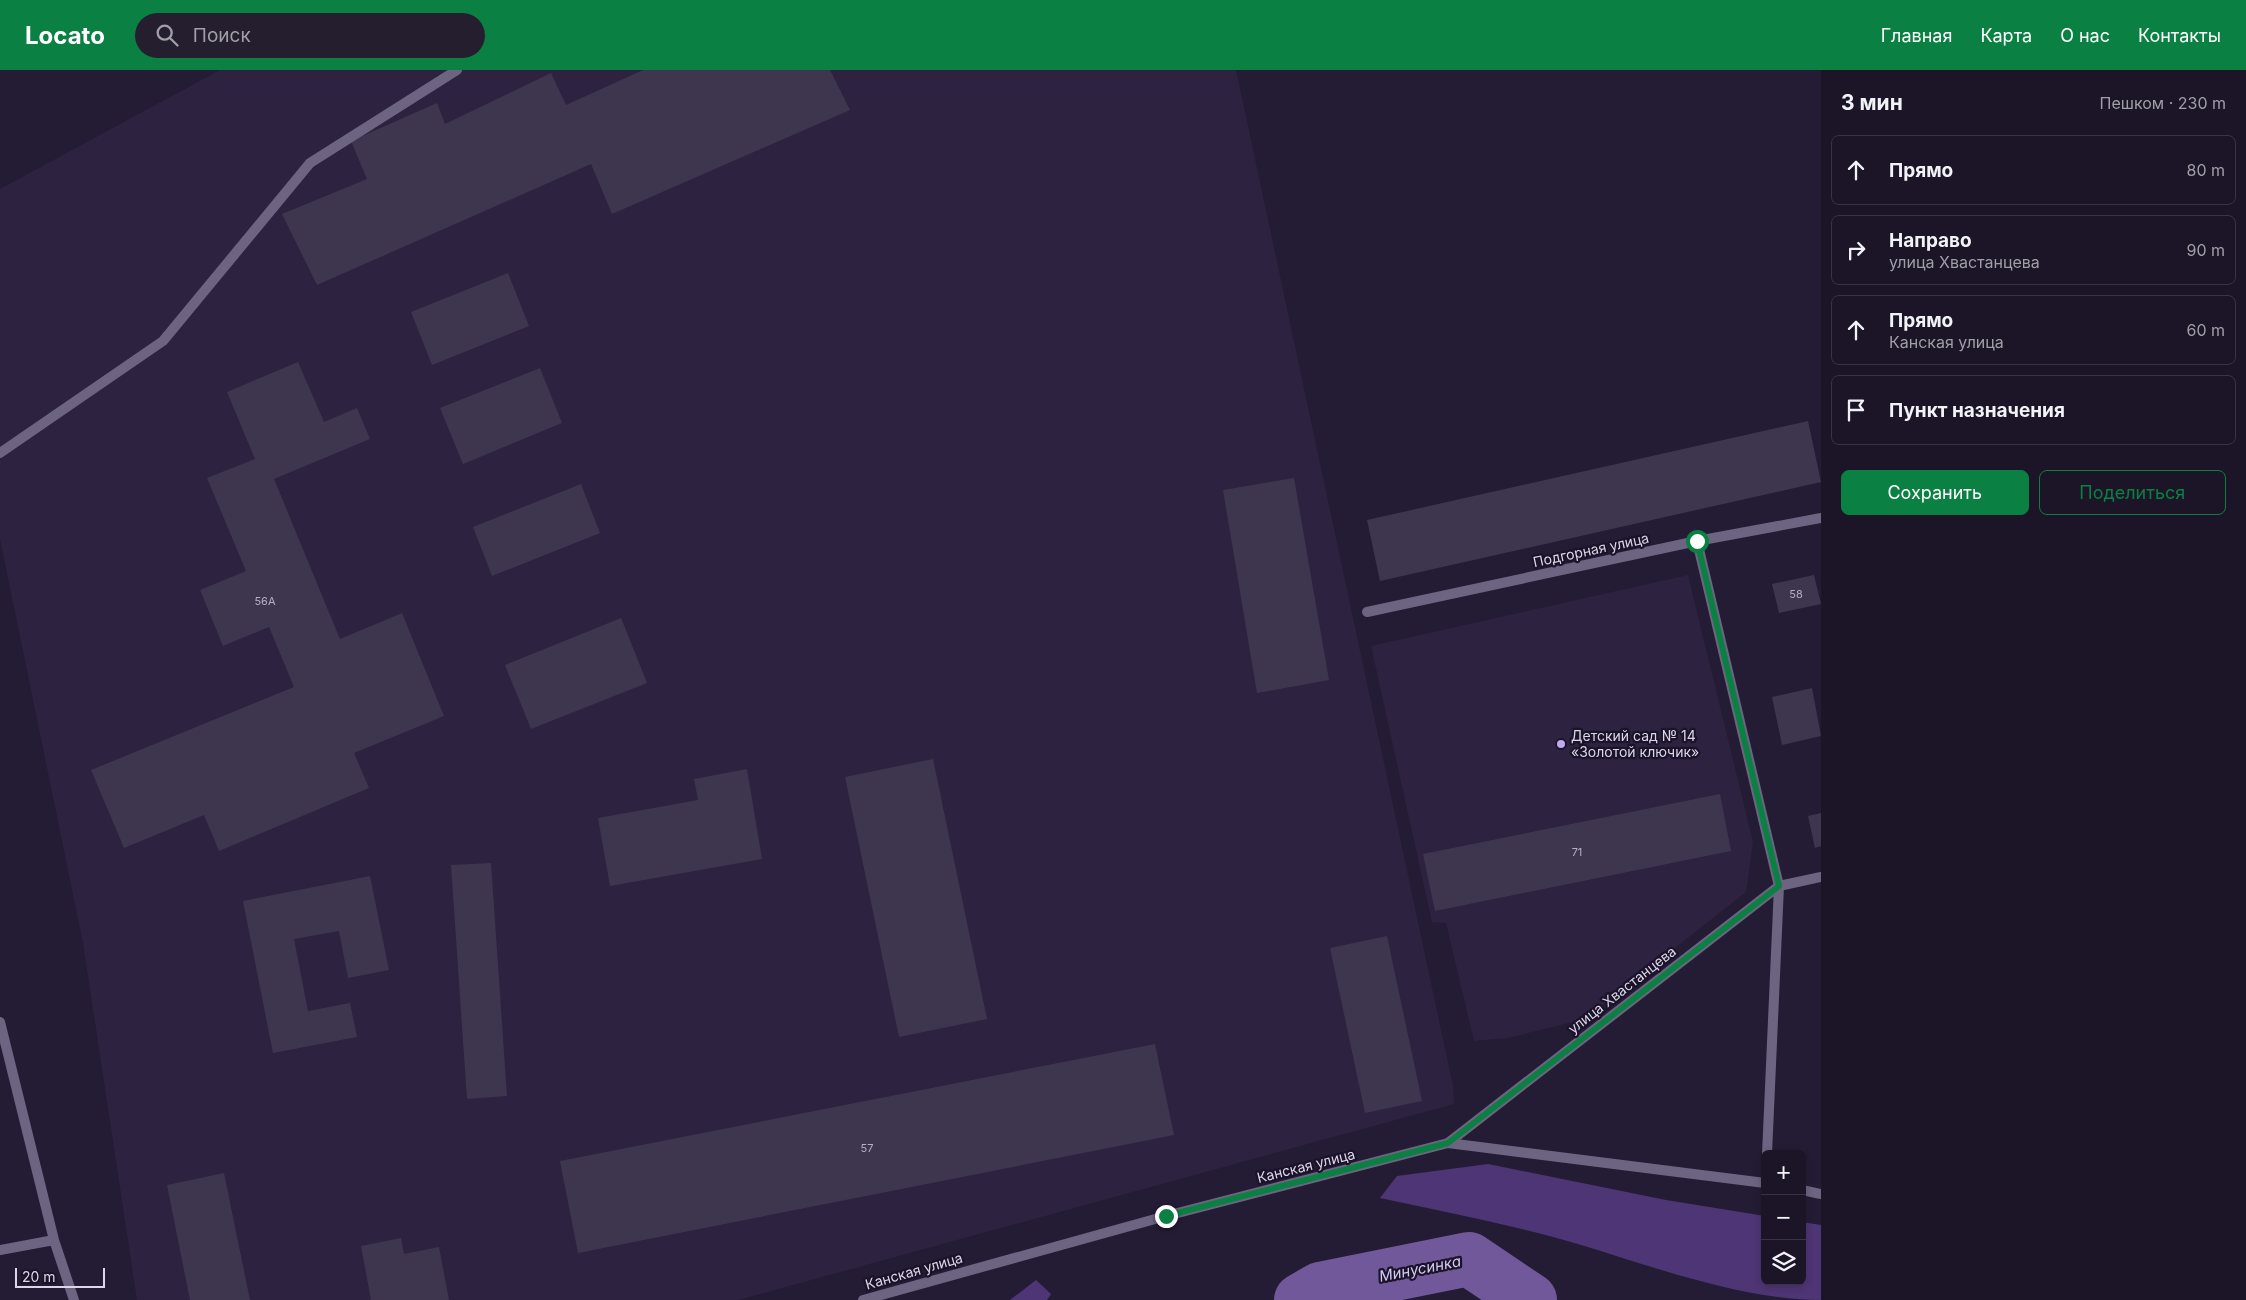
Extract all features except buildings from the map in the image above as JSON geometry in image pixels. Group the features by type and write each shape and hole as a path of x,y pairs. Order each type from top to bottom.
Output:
{"street":[{"path":"0,453 163,341 310,163 457,70"},
{"name":"Подгорная улица","path":"1367,612 1697,541 1821,518"},
{"path":"1697,541 1779,886 1767,1150"},
{"name":"улица Хвастанцева","path":"1448,1143 1779,886 1821,877"},
{"path":"0,1022 54,1240 74,1300"},
{"name":"Канская улица","path":"863,1300 1166,1216 1448,1143 1761,1182"},
{"path":"1806,1191 1821,1194"},
{"path":"0,1250 54,1240"}],"shaded area":[{"path":"220,70 1236,70 1453,1086 1454,1104 738,1300 137,1300 83,943 0,539 0,189"},
{"name":"Детский сад № 14 «Золотой ключик»","path":"1688,575 1753,842 1746,892 1585,1019 1508,1038 1474,1041 1446,923 1432,922 1371,646"},
{"path":"1488,1164 1666,1200 1761,1215 1761,1285 1806,1285 1806,1223 1821,1225 1821,1300 1790,1298 1727,1288 1571,1242 1476,1218 1380,1198 1397,1176"},
{"path":"1036,1280 1051,1294 1047,1300 1010,1300"}],"waterway":[{"name":"Минусинка","path":"1301,1300 1320,1289 1469,1259 1530,1300"}],"place":[{"name":"Детский сад № 14 «Золотой ключик»","path":"1561,744"}],"route":[{"path":"1166,1216 1448,1143 1779,886 1697,541"}]}
